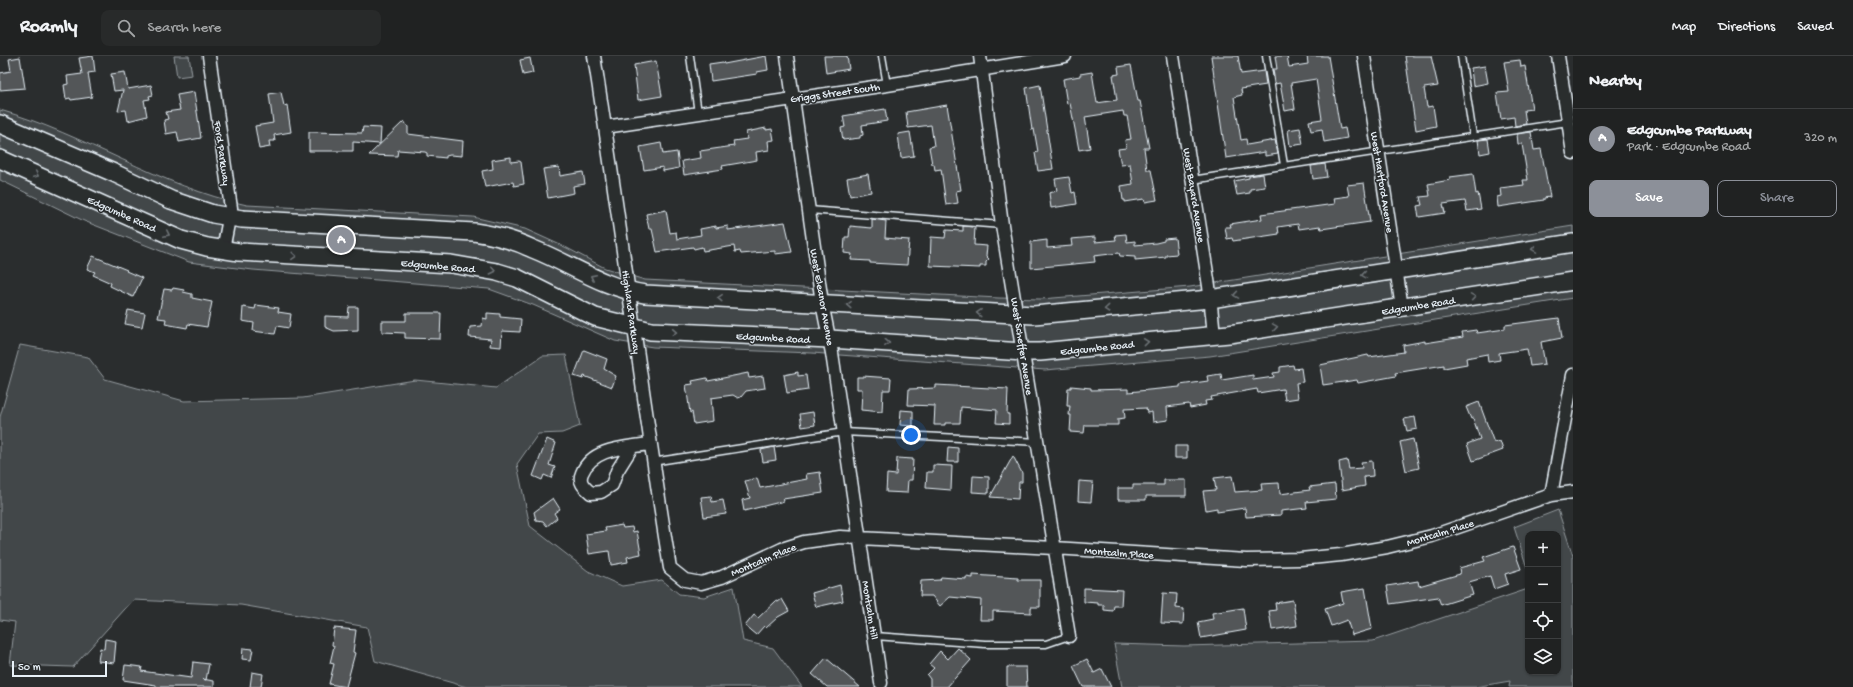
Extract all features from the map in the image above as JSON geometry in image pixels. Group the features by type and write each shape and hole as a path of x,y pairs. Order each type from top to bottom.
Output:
{"street":[{"name":"Ford Parkway","path":"209,56 232,208 223,250"},
{"name":"Highland Parkway","path":"594,56 635,328 652,462 670,568"},
{"name":"West Eleanor Avenue","path":"787,56 822,304 830,339 860,537"},
{"name":"West Scheffer Avenue","path":"980,56 1002,225 1018,315 1069,636"},
{"name":"Griggs Street South","path":"605,127 887,85 1065,56"},
{"name":"West Bayard Avenue","path":"1173,56 1210,299 1214,335"},
{"name":"West Hartford Avenue","path":"1364,56 1402,308"},
{"path":"1558,56 1573,153"},
{"path":"0,124 114,173 171,200 198,210 229,218 474,232 491,235 510,239 600,281 629,292 653,294 1034,315 1210,299 1573,243"},
{"name":"Edgcumbe Road","path":"0,160 182,240 223,250 295,256 452,264 479,268 498,272 522,280 595,317 651,331 830,339 1040,352 1229,334 1573,281"},
{"path":"1551,495 1572,388 1573,375"},
{"path":"632,447 650,444"},
{"name":"Montcalm Place","path":"670,568 685,580 701,583 722,577 782,550 804,542 822,538 860,537 1246,560 1300,559 1342,555 1387,547 1432,536 1551,495 1573,492"},
{"name":"Montcalm Hill","path":"860,537 882,683"}],"lane":[{"path":"690,56 698,113"},
{"path":"882,56 887,85"},
{"path":"1266,56 1284,166"},
{"path":"1461,56 1473,136"},
{"path":"1192,180 1378,150 1568,122"},
{"path":"809,210 1002,225"},
{"path":"652,462 844,432 1038,442"},
{"path":"875,636 985,644 1046,644 1069,636"}],"shaded area":[{"path":"174,56 189,56 192,75 177,77"},
{"path":"0,110 62,132 153,173 215,197 247,205 473,217 525,229 567,248 605,268 645,280 1041,299 1190,287 1573,226 1573,298 1210,356 1045,370 812,353 653,347 615,341 533,305 489,289 253,270 189,262 84,221 0,180"},
{"path":"20,345 88,357 105,379 184,401 303,398 415,380 496,388 542,356 566,355 580,426 562,433 538,434 517,464 530,526 588,571 622,586 662,580 679,594 704,597 734,587 743,641 773,648 802,687 467,687 375,661 367,627 241,605 133,600 73,667 10,665 15,622 0,620 0,417"},
{"path":"1558,510 1573,556 1573,687 1509,687 1510,681 1475,687 1122,687 1114,644 1184,646 1373,641 1525,590 1525,675 1561,675 1561,531 1525,531 1525,562 1514,527"}],"building":[{"path":"93,56 95,72 88,73 92,97 71,100 70,98 66,99 64,85 68,84 67,76 82,74 79,58"},
{"path":"766,56 768,70 757,72 757,74 711,81 709,64 723,62 724,64"},
{"path":"824,56 847,56 849,69 826,73"},
{"path":"1211,56 1238,56 1241,74 1264,71 1266,85 1241,89 1242,95 1234,97 1241,140 1246,139 1247,145 1275,140 1278,154 1265,156 1265,152 1226,158"},
{"path":"1275,56 1287,56 1289,67 1308,64 1307,56 1328,56 1340,129 1345,128 1347,138 1324,142 1322,129 1311,131 1309,121 1322,119 1316,79 1291,83 1295,109 1285,111 1280,83 1275,84 1273,69 1277,69"},
{"path":"1405,56 1431,56 1438,86 1424,88 1427,107 1433,106 1436,126 1416,130"},
{"path":"20,57 25,88 0,90 0,73 11,71 9,59"},
{"path":"530,58 533,73 523,75 520,60"},
{"path":"1520,60 1521,67 1525,66 1532,109 1524,110 1526,124 1515,126 1514,117 1501,119 1497,93 1509,92 1504,62"},
{"path":"656,61 662,96 638,100 634,65"},
{"path":"1131,65 1149,148 1144,148 1147,170 1151,170 1157,200 1145,202 1144,199 1125,202 1125,200 1123,200 1121,186 1133,184 1130,164 1121,165 1118,149 1126,148 1125,140 1131,139 1127,116 1124,116 1123,111 1085,117 1090,148 1079,150 1070,103 1067,104 1063,79 1092,72 1097,103 1117,100 1113,75 1119,74 1118,67"},
{"path":"1485,66 1488,83 1473,86 1471,68"},
{"path":"125,72 128,89 151,85 153,95 149,96 150,99 144,100 147,116 128,121 126,110 118,111 123,90 114,91 111,74"},
{"path":"1040,85 1053,169 1038,171 1035,153 1038,152 1034,129 1032,130 1026,88"},
{"path":"194,92 201,138 179,142 177,132 166,134 164,120 168,119 166,112 180,110 177,95"},
{"path":"281,92 284,106 287,105 291,132 274,135 275,141 269,141 270,147 259,149 255,126 273,123 269,94"},
{"path":"947,105 961,190 956,191 958,203 946,205 941,169 935,170 934,164 932,164 929,147 934,146 931,125 908,128 906,112"},
{"path":"885,109 887,121 862,125 863,135 860,136 860,138 843,140 841,128 845,127 843,116"},
{"path":"404,121 408,127 408,134 463,141 462,156 450,155 446,156 446,158 427,156 427,153 425,152 398,150 397,156 369,155"},
{"path":"363,127 381,128 380,144 353,142 353,151 309,151 309,132 362,133"},
{"path":"766,128 766,130 772,129 774,140 768,141 769,150 756,152 757,160 722,166 723,169 684,175 682,161 701,158 700,151 734,146 733,141 747,139 746,132"},
{"path":"1300,128 1303,144 1290,146 1288,130"},
{"path":"910,132 914,156 901,158 898,134"},
{"path":"1531,132 1534,150 1541,149 1550,197 1544,198 1544,200 1498,207 1497,197 1501,196 1500,188 1524,185 1523,180 1528,180 1522,144 1518,144 1517,134"},
{"path":"1488,139 1490,152 1480,154 1478,140"},
{"path":"661,143 663,154 677,152 679,168 663,171 663,167 644,170 640,147"},
{"path":"511,157 511,162 521,162 524,184 514,186 513,182 485,187 482,171 493,169 492,160"},
{"path":"1325,164 1327,177 1313,179 1311,166"},
{"path":"559,167 560,176 583,172 585,184 573,186 574,193 548,198 543,169"},
{"path":"868,174 871,192 850,196 847,178"},
{"path":"1263,174 1265,187 1250,189 1250,193 1237,195 1234,181 1249,178 1249,176"},
{"path":"1473,174 1476,194 1478,193 1481,209 1467,211 1465,201 1443,204 1445,213 1419,217 1417,206 1422,205 1420,197 1430,196 1428,184 1450,180 1450,177"},
{"path":"1069,177 1072,193 1075,192 1077,204 1051,208 1049,193 1057,191 1055,179"},
{"path":"1364,183 1370,222 1321,229 1320,226 1299,229 1298,224 1278,227 1279,234 1233,241 1232,238 1227,239 1225,227 1231,227 1230,224 1262,219 1261,214 1335,204 1334,198 1349,196 1347,185"},
{"path":"666,210 670,233 676,232 677,239 701,235 700,229 716,226 716,228 728,226 728,230 785,222 792,252 775,254 775,251 741,254 740,251 735,252 734,246 703,251 702,247 694,249 693,247 657,252 652,229 649,229 646,214"},
{"path":"872,219 886,221 885,238 909,240 907,265 870,263 870,261 851,260 852,254 844,253 845,237 849,237 850,226 872,228"},
{"path":"963,226 975,227 974,245 987,246 986,256 989,259 986,262 986,266 980,266 980,268 930,266 931,237 945,238 946,230 963,231"},
{"path":"1126,234 1127,242 1135,241 1135,245 1156,243 1164,241 1164,239 1175,238 1177,254 1166,255 1166,257 1135,260 1135,257 1120,256 1119,253 1094,256 1095,262 1031,268 1031,242 1047,240 1047,248 1072,246 1071,239 1095,237 1095,242 1116,240 1115,235"},
{"path":"93,256 142,278 133,297 110,286 111,283 93,275 95,272 87,269"},
{"path":"173,288 184,290 183,292 192,294 192,298 212,302 207,327 188,324 187,328 165,324 166,319 158,318 164,289 172,290"},
{"path":"256,305 279,308 278,312 291,314 289,328 277,326 275,334 253,331 254,323 242,321 243,307 255,309"},
{"path":"349,307 358,307 358,330 334,331 325,327 325,316 348,317"},
{"path":"128,310 145,313 142,327 125,324"},
{"path":"406,313 441,313 440,339 405,338 405,333 382,332 382,321 406,321"},
{"path":"487,313 500,314 500,317 521,319 520,332 502,331 501,347 490,346 491,339 469,337 470,327 482,326 483,318 487,319"},
{"path":"1559,318 1562,338 1541,342 1545,364 1530,366 1527,349 1499,353 1500,360 1488,362 1487,354 1466,358 1467,364 1444,368 1444,365 1395,373 1396,376 1358,383 1357,380 1323,385 1320,365 1368,355 1369,357 1404,352 1403,345 1463,337 1462,332 1476,330 1477,333 1505,329 1505,325"},
{"path":"584,350 607,359 604,369 616,376 612,387 584,376 583,379 574,376"},
{"path":"1293,365 1294,369 1301,368 1303,382 1296,383 1298,398 1285,400 1283,389 1258,393 1257,389 1211,397 1212,400 1205,401 1206,405 1190,408 1189,404 1167,407 1168,420 1153,422 1152,412 1147,413 1146,408 1124,409 1125,418 1118,419 1118,425 1085,425 1084,433 1070,432 1070,406 1067,406 1068,388 1071,388 1071,386 1091,388 1091,390 1128,389 1128,392 1180,387 1180,385 1208,381 1207,376 1221,374 1222,380 1253,375 1253,380 1274,377 1273,373 1280,372 1280,367"},
{"path":"798,372 798,376 806,375 808,390 787,393 784,375"},
{"path":"748,373 749,378 763,376 765,388 746,391 741,397 738,398 733,395 711,398 713,421 694,424 692,412 690,413 686,385 693,384 692,381 707,378 708,381"},
{"path":"857,377 891,378 890,390 883,390 882,412 861,410 862,389 857,389"},
{"path":"936,385 1008,389 1007,414 1009,414 1009,424 996,423 997,410 961,407 960,423 934,425 935,406 908,405 909,389 936,388"},
{"path":"1479,402 1494,443 1500,441 1503,450 1473,461 1467,444 1480,439 1473,418 1471,419 1466,407"},
{"path":"901,410 913,411 913,426 900,425"},
{"path":"813,412 815,425 802,427 800,414"},
{"path":"1415,417 1417,429 1407,431 1404,419"},
{"path":"547,439 556,443 549,465 555,467 551,478 544,475 542,480 533,476"},
{"path":"1413,439 1419,468 1406,471 1400,442"},
{"path":"1175,446 1187,446 1187,458 1175,458"},
{"path":"774,447 776,460 763,462 761,450"},
{"path":"948,447 958,448 958,462 947,462"},
{"path":"1013,456 1022,473 1022,482 1019,482 1018,499 990,497"},
{"path":"897,458 913,459 912,480 908,480 907,493 886,492 887,474 896,475"},
{"path":"1347,460 1349,469 1362,468 1361,462 1372,461 1373,476 1364,477 1365,486 1342,490 1339,462"},
{"path":"933,465 952,466 951,490 926,488 927,472 933,472"},
{"path":"820,472 823,493 783,499 784,501 744,511 742,500 750,498 745,481 757,478 760,488 807,479 806,474"},
{"path":"973,476 989,477 989,493 972,492"},
{"path":"1232,476 1235,492 1262,490 1261,484 1279,483 1280,494 1310,490 1309,487 1335,484 1336,499 1306,502 1307,508 1281,511 1281,515 1246,517 1245,508 1217,512 1217,508 1206,510 1203,491 1216,490 1214,478"},
{"path":"1164,480 1186,480 1186,496 1146,496 1146,500 1118,500 1118,488 1133,488 1133,485 1164,485"},
{"path":"1079,481 1093,482 1091,502 1078,501"},
{"path":"711,496 712,502 723,500 726,514 704,517 701,497"},
{"path":"553,498 560,509 554,513 557,518 547,526 543,521 536,520 534,512"},
{"path":"622,525 623,528 632,527 633,532 637,531 641,554 627,557 628,562 611,565 609,551 589,554 586,534 606,531 605,528"},
{"path":"1513,547 1521,569 1505,574 1508,584 1494,589 1490,576 1469,582 1473,595 1441,605 1438,597 1390,604 1387,586 1418,581 1419,586 1460,574 1459,568 1485,561 1483,557"},
{"path":"973,575 1018,578 1018,580 1040,580 1040,607 1031,607 1031,613 993,611 993,620 980,620 981,600 950,597 940,606 932,596 920,596 921,581 940,580 941,577 966,579 966,577 973,578"},
{"path":"840,585 843,601 816,607 812,593"},
{"path":"1084,588 1122,590 1121,606 1114,606 1113,611 1104,610 1104,605 1098,605 1098,603 1084,602"},
{"path":"1365,588 1372,629 1352,635 1347,620 1331,626 1325,609 1343,603 1341,592"},
{"path":"1163,593 1177,594 1176,608 1184,609 1183,624 1161,623"},
{"path":"782,599 789,611 778,617 766,628 764,626 756,635 745,626 754,615 758,618 776,601 778,602"},
{"path":"1293,600 1297,626 1272,630 1269,611 1276,610 1275,603"},
{"path":"1243,608 1246,630 1201,638 1198,622 1213,619 1212,613"},
{"path":"334,628 356,630 353,652 355,653 346,687 329,684 334,664 330,663 334,646 332,645"},
{"path":"105,639 116,641 114,663 98,661 100,648 104,649"},
{"path":"243,648 253,649 251,660 242,659"},
{"path":"958,648 971,660 947,687 930,687 930,679 927,675 934,668 929,664 940,651 948,659"},
{"path":"826,658 860,687 827,687 812,674"},
{"path":"1087,659 1094,673 1102,669 1111,687 1083,687 1073,666"},
{"path":"193,662 209,664 206,680 214,681 214,687 156,687 156,685 123,680 125,665 142,667 141,671 191,678"},
{"path":"1007,667 1026,667 1027,687 1007,687"},
{"path":"252,672 263,674 261,687 250,687"}],"place":[{"name":"Edgcumbe Parkway","path":"341,240"}]}
